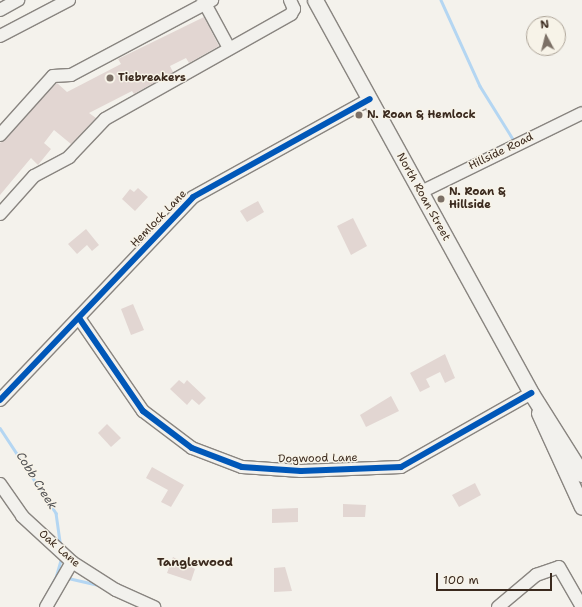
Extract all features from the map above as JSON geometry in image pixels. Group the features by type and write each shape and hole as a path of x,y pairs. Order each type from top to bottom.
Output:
{"main road":[{"name":"North Roan Street","path":"315,0 531,393 582,474"},
{"name":"North Roan Street","path":"531,393 549,443 582,507"}],"street":[{"path":"0,10 18,0"},
{"path":"0,36 69,0"},
{"path":"0,214 34,176 69,157 110,115 291,14 294,9 290,0"},
{"path":"0,135 53,76 71,75 207,1 229,48"},
{"name":"Hemlock Lane","path":"0,400 193,197 370,99"},
{"name":"Hillside Road","path":"421,192 582,113"},
{"name":"Dogwood Lane","path":"79,318 143,411 192,448 242,467 301,471 401,467 531,393"},
{"name":"Oak Lane","path":"0,484 22,516 72,562 116,590 154,607"},
{"path":"46,607 72,562"},
{"path":"498,607 536,575 559,567 582,607"}],"building":[{"path":"204,17 219,46 189,63 186,58 170,66 173,72 134,94 132,91 89,113 96,118 71,144 54,130 44,143 51,149 38,165 31,158 0,195 0,143 57,83 67,92 121,64 118,59"},
{"path":"138,188 148,197 135,211 122,199 130,189 134,192"},
{"path":"258,201 264,212 247,222 240,211"},
{"path":"353,218 367,246 351,255 337,226"},
{"path":"86,229 99,245 92,251 87,245 77,254 68,244"},
{"path":"133,304 144,330 131,335 121,309"},
{"path":"445,354 455,378 445,383 440,372 426,379 430,387 420,392 410,373"},
{"path":"179,380 184,384 187,380 206,398 199,405 192,399 187,405 170,389"},
{"path":"391,396 399,411 366,427 360,415"},
{"path":"107,424 121,438 111,447 98,433"},
{"path":"152,467 184,485 171,507 161,502 168,490 146,478"},
{"path":"475,483 481,495 459,507 452,495"},
{"path":"343,504 366,505 365,517 343,517"},
{"path":"298,508 298,522 272,523 272,509"},
{"path":"173,557 195,569 191,581 167,573"},
{"path":"285,567 292,591 274,592 274,568"}],"waterway":[{"path":"441,0 480,86 513,139"},
{"name":"Cobb Creek","path":"0,428 56,513 61,547"},
{"name":"Cobb Creek","path":"44,599 56,576 61,558"},
{"path":"68,578 98,585"}],"cycle path":[{"path":"0,400 193,197 370,99"},
{"path":"79,318 143,411 192,448 242,467 301,471 401,467 531,393"}],"place":[{"name":"Tiebreakers","path":"110,78"},
{"name":"N. Roan & Hemlock","path":"359,115"},
{"name":"N. Roan & Hillside","path":"441,199"}],"district":[{"name":"Tanglewood","path":"195,563"}]}
